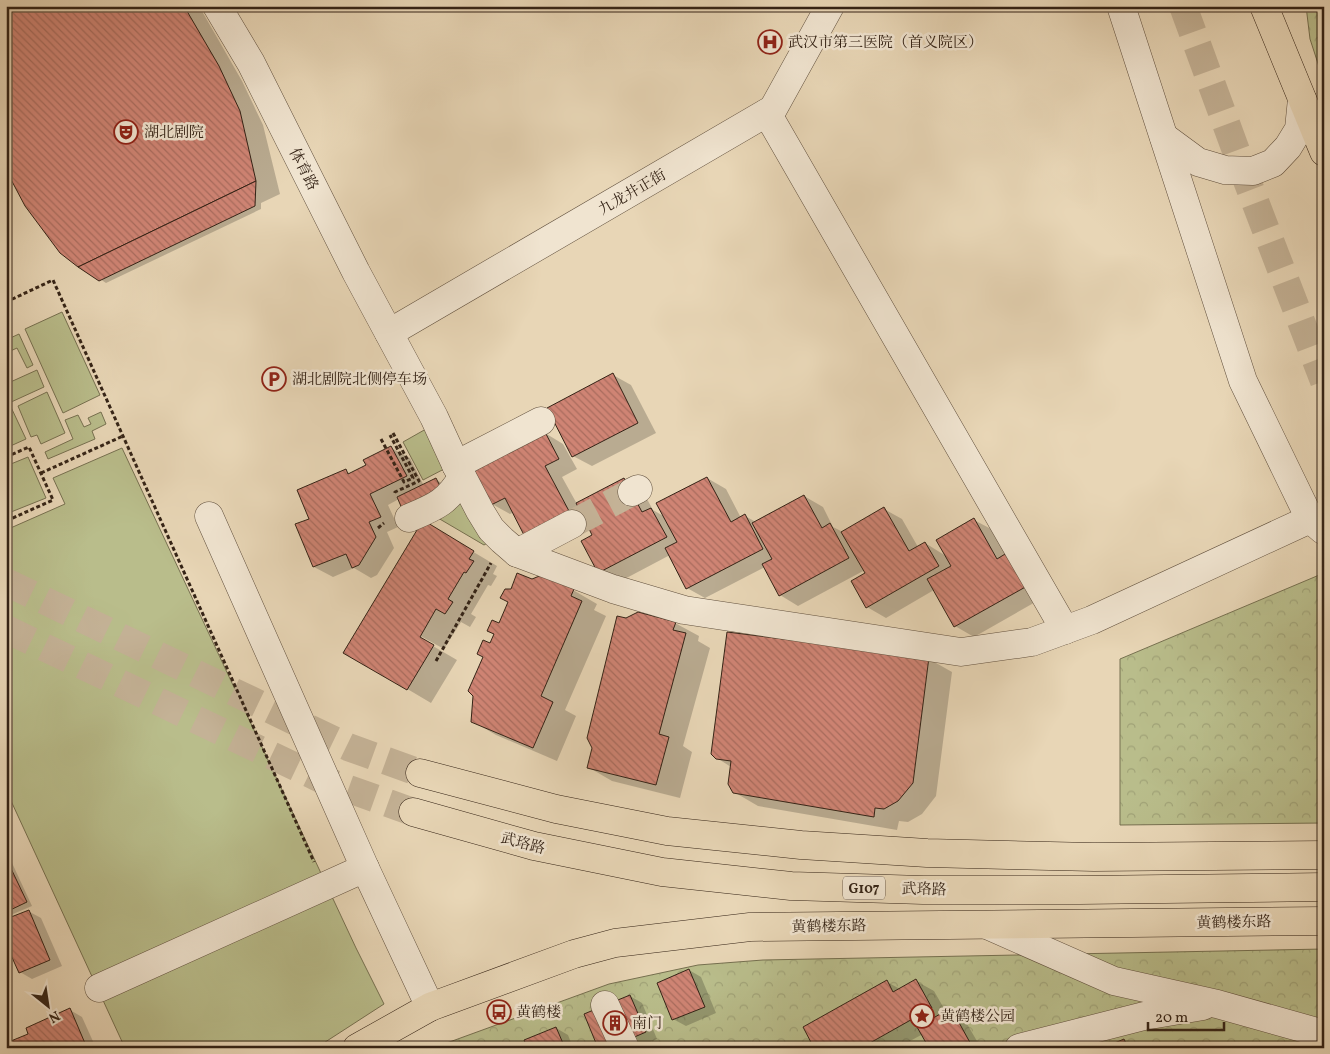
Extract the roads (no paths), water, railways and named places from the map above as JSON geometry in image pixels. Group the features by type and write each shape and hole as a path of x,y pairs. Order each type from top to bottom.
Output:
{"main road":[{"path":"1264,6 1324,152"},
{"path":"420,773 556,809 667,830 801,845 927,853 1094,857 1324,855"},
{"name":"武珞路","path":"413,812 534,846 653,870 791,886 923,890 1324,887"},
{"name":"黄鹤楼东路","path":"357,1048 430,1007 574,954 614,943 750,927 1324,921"}],"street":[{"name":"体育路","path":"216,6 251,64 356,272 434,417 459,471 506,555"},
{"name":"九龙井正街","path":"389,333 773,109 830,6"},
{"path":"506,555 684,610 961,652 1032,642 1092,620 1317,525 1243,381 1121,6"},
{"path":"1164,137 1198,162 1224,170 1253,171 1273,163 1288,147 1299,129 1302,99"},
{"path":"766,113 1065,630"},
{"path":"397,512 436,506 453,493 459,471 541,421"},
{"path":"209,516 365,868 430,1007"},
{"path":"506,555 572,524"},
{"path":"99,988 365,868"},
{"path":"987,925 1114,981 1217,1004 1324,1034"},
{"path":"1019,1048 1144,1016 1217,1004"},
{"path":"605,1005 625,1048"}],"tunnel":[{"path":"1183,6 1246,178 1324,381"},
{"path":"572,524 632,492"},
{"path":"6,582 348,747 420,773"},
{"path":"6,629 321,779 413,812"}],"place":[{"name":"武汉市第三医院（首义院区）","path":"770,42"},
{"name":"湖北剧院","path":"126,132"},
{"name":"湖北剧院北侧停车场","path":"274,379"},
{"name":"黄鹤楼","path":"499,1012"},
{"name":"黄鹤楼公园","path":"922,1016"},
{"name":"南门","path":"615,1023"}]}
